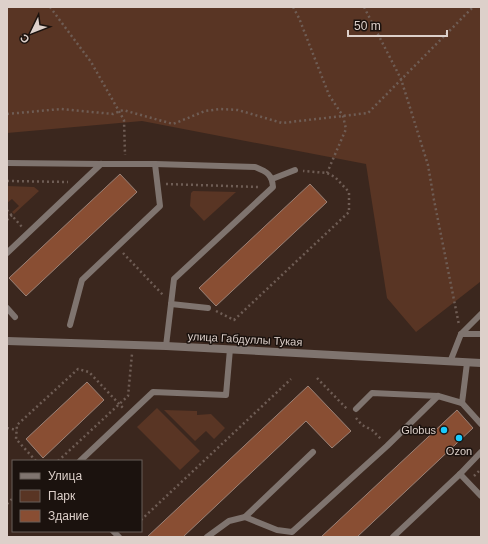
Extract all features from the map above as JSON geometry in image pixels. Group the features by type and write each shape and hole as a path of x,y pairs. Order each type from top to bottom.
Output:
{"street":[{"name":"улица Габдуллы Тукая","path":"7,341 166,346 481,363"}],"lane":[{"path":"7,163 155,164 255,167 267,172 272,179 273,187 174,279 166,346"},
{"path":"7,253 101,164"},
{"path":"70,325 82,280 160,206 155,164"},
{"path":"272,179 295,170"},
{"path":"171,304 208,308"},
{"path":"7,308 15,317"},
{"path":"450,362 461,334 481,314"},
{"path":"461,334 481,334"},
{"path":"81,460 153,392 226,395 230,349"},
{"path":"462,403 467,363"},
{"path":"356,409 372,392 438,396 462,403 481,424"},
{"path":"245,517 277,530 295,535 438,396"},
{"path":"207,537 230,521 245,517 313,452"},
{"path":"393,537 460,474 481,452"},
{"path":"460,474 481,496"}],"path":[{"path":"50,7 91,62 124,120 125,164"},
{"path":"293,7 299,18 329,95 344,116 346,129 327,173"},
{"path":"364,7 401,79 428,165 461,334"},
{"path":"7,114 61,109 113,114 123,110 173,124 205,111 220,109 238,110 282,122 368,113 473,7"},
{"path":"208,308 234,320 349,212 349,192 335,177 327,173 295,170"},
{"path":"7,181 82,182"},
{"path":"157,184 273,187"},
{"path":"7,210 28,233"},
{"path":"7,220 12,215"},
{"path":"118,247 171,304"},
{"path":"59,460 128,396 133,346"},
{"path":"35,460 16,439 17,425 78,369 89,372 129,415"},
{"path":"142,519 291,379"},
{"path":"7,428 17,430"}],"green space":[{"path":"7,7 481,7 480,282 416,332 387,298 366,164 142,121 7,133"},
{"path":"7,186 34,187 39,191 14,214 12,212 19,206 12,199 7,203"},
{"path":"193,191 236,192 204,221 190,206 191,193"},
{"path":"157,408 200,451 180,470 137,427"},
{"path":"164,410 197,411 197,415 211,414 225,428 214,439 206,431 195,441"}],"building":[{"path":"120,174 137,192 26,296 9,278"},
{"path":"310,184 327,202 216,306 199,288"},
{"path":"87,382 104,400 43,458 26,439"},
{"path":"308,386 351,431 332,448 306,421 183,537 147,537"},
{"path":"457,410 473,428 357,537 321,537"}],"place":[{"name":"Globus","path":"444,430"},
{"name":"Ozon","path":"459,438"}]}
